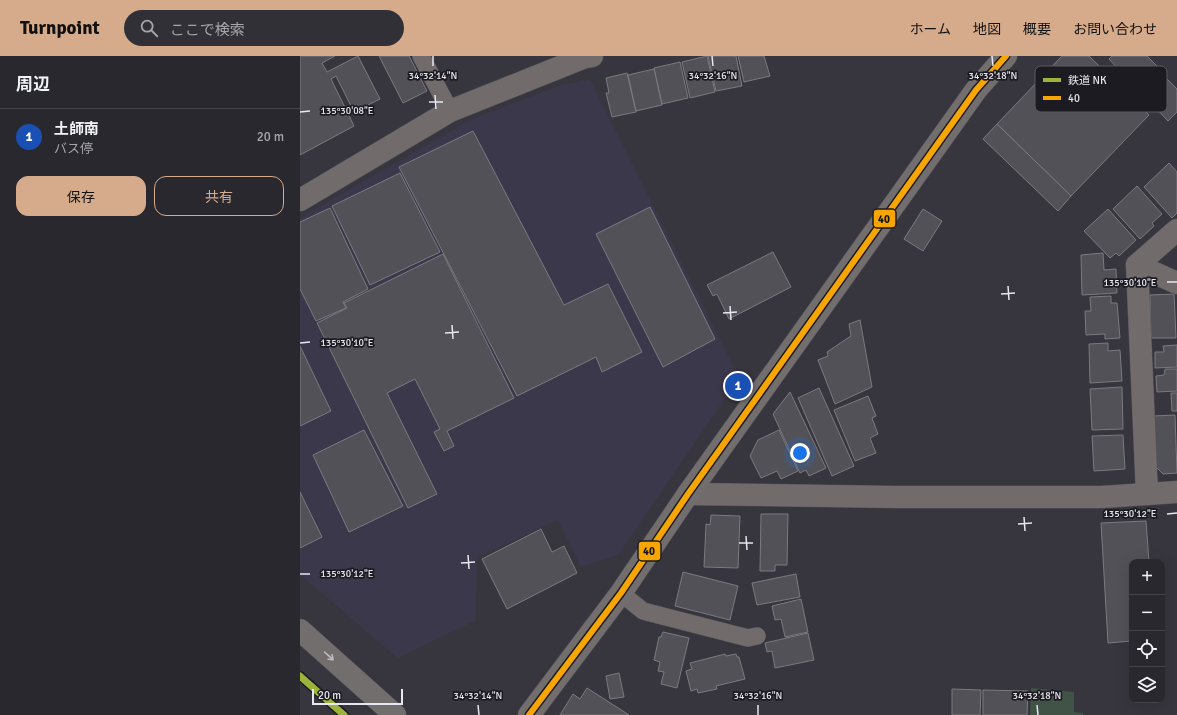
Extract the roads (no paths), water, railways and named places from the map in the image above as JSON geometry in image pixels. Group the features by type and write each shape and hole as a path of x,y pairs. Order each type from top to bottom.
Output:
{"main road":[{"path":"529,715 621,593 688,494 976,90 1006,56"},
{"path":"300,630 395,715"}],"street":[{"path":"300,200 450,111 585,57 592,56"},
{"path":"1137,265 1177,230"},
{"path":"1137,265 1147,494"},
{"path":"1137,265 1177,283"},
{"path":"688,494 896,497 1102,497 1177,492"}],"lane":[{"path":"421,56 450,111"},
{"path":"621,593 643,611 748,638 757,636"}],"rail line":[{"name":"NK","path":"300,676 344,715"}],"place":[{"name":"土師南","path":"738,386"}]}
